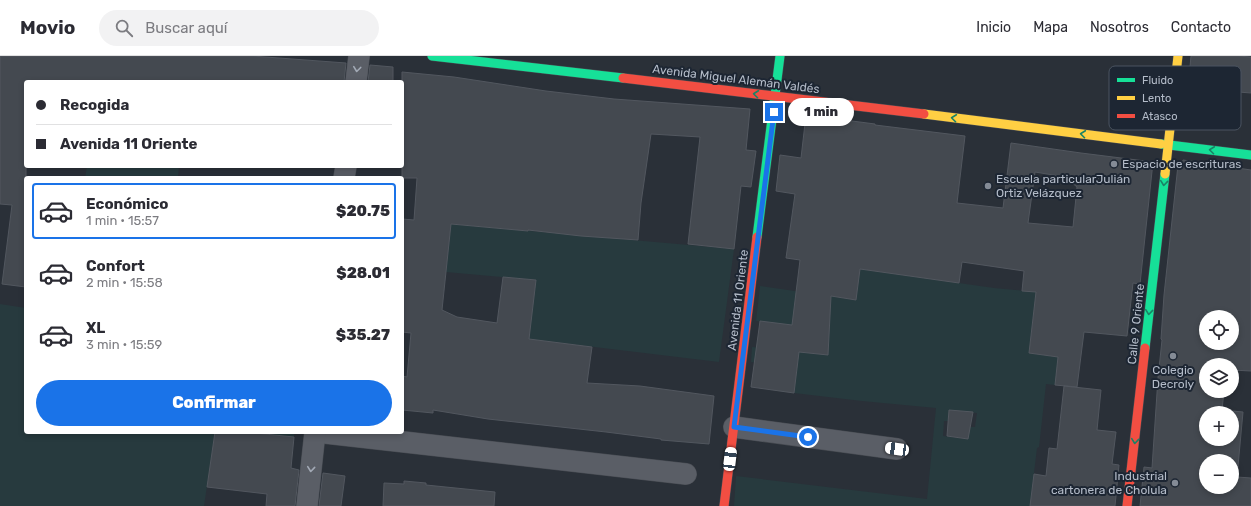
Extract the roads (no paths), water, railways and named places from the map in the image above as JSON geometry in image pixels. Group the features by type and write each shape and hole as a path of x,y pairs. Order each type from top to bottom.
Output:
{"street":[{"path":"356,80 359,56"},
{"name":"Avenida Miguel Alemán Valdés","path":"432,56 776,96 1251,155"},
{"name":"Avenida 11 Oriente","path":"724,506 780,56"},
{"name":"Calle 9 Oriente","path":"1177,66 1178,56"},
{"name":"Calle 9 Oriente","path":"1127,506 1170,130"},
{"path":"734,427 897,449"},
{"path":"307,506 315,434"},
{"path":"333,434 686,474"}],"place":[{"name":"Espacio de escrituras","path":"1114,164"},
{"name":"Escuela particularJulián Ortiz Velázquez","path":"988,186"},
{"name":"Colegio Decroly","path":"1173,356"},
{"name":"Industrial cartonera de Cholula","path":"1175,483"}]}
